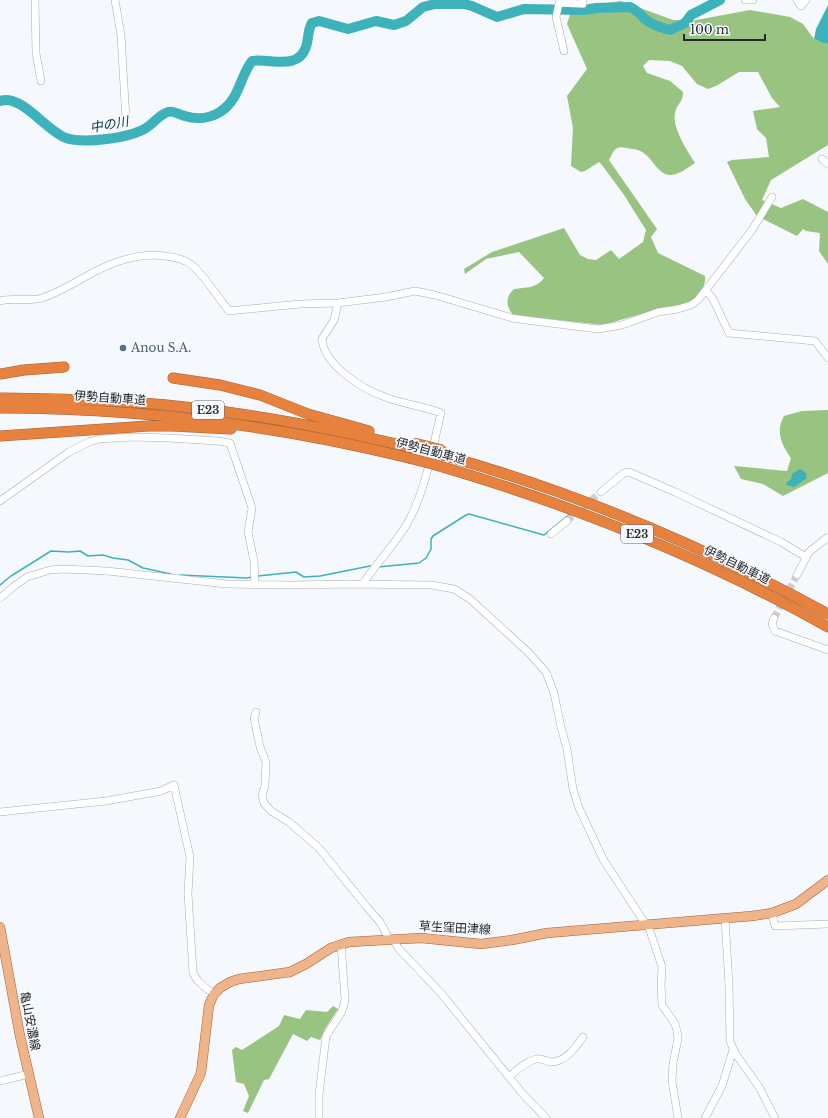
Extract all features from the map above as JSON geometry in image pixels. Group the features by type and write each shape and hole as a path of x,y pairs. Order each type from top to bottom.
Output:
{"highway":[{"path":"0,374 24,370 64,367"},
{"path":"173,378 220,385 260,395 308,414 413,445"},
{"name":"伊勢自動車道","path":"0,398 88,400 185,407 288,421 413,445 441,452 590,502 751,573 828,614"},
{"name":"伊勢自動車道","path":"0,408 87,409 184,417 365,447 436,465 533,495 646,538 746,583 828,627"},
{"path":"0,436 86,429 173,426 218,428 304,436"}],"main road":[{"name":"草生窪田津線","path":"214,994 222,986 234,981 294,970 341,944 363,941 421,938 481,944 547,933 752,916 772,913 796,904 828,880"},
{"name":"亀山安濃線","path":"0,927 29,1074 40,1118"},
{"path":"180,1118 201,1073 208,1009 214,994"}],"street":[{"path":"35,0 36,53 41,81"},
{"path":"115,0 121,35 126,120"},
{"path":"564,51 557,22 556,13 558,5 559,3 583,4 584,0"},
{"path":"745,0 753,0"},
{"path":"796,0 801,6 806,0"},
{"path":"822,159 828,164"},
{"path":"0,300 13,298 42,298 110,265 143,256 156,255 179,258 194,266 229,311 300,304 338,303 386,297 415,291 461,302 512,318 598,329 622,325 658,312 678,309 690,305 698,300 752,230 772,196"},
{"path":"706,290 714,299 729,334 815,341 828,358"},
{"path":"338,303 334,320 322,338 325,351 333,362 353,381 383,397 441,413 423,488 417,503 403,530 363,584"},
{"path":"0,500 69,452 89,442 99,439 133,437 168,438 230,443 252,508 248,532 254,561 255,579"},
{"path":"601,492 624,473 629,472 781,542 806,557"},
{"path":"551,534 567,521"},
{"path":"797,575 812,549 828,537"},
{"path":"0,598 28,577 56,569 107,572 222,584 255,579 363,584 432,585 454,589 470,599 528,652 546,672 554,693 567,749 573,789 578,808 603,859 647,925 662,967 662,1005 675,1024 678,1039 673,1063 672,1081 678,1118"},
{"path":"774,618 772,624 775,631 828,650"},
{"path":"256,712 254,718 260,747 266,762 265,786 262,797 264,803 271,811 289,822 319,848 380,922 391,940 440,992 509,1077 546,1118"},
{"path":"0,812 106,802 161,791 174,785 190,857 188,894 193,972 199,982 214,994"},
{"path":"772,913 775,926 828,924"},
{"path":"725,918 730,1034 734,1050 759,1087 775,1118"},
{"path":"319,1118 319,1095 326,1036 341,1013 345,999 341,944"},
{"path":"509,1077 525,1064 534,1060 539,1059 551,1062 559,1061 570,1053 583,1037"},
{"path":"705,1118 722,1086 734,1050"},
{"path":"0,1081 29,1074"}],"green space":[{"path":"621,1 673,20 691,21 750,10 790,17 803,24 814,39 828,44 828,145 771,180 762,200 781,208 803,199 828,212 828,264 819,251 820,233 806,231 803,229 797,236 757,216 745,199 727,162 732,160 769,157 766,138 757,129 753,111 780,107 772,98 758,72 739,72 716,86 708,89 697,84 682,66 670,61 649,60 643,66 647,73 670,81 683,92 682,98 675,113 676,125 681,139 695,163 680,173 673,175 665,174 658,169 646,154 637,150 623,147 615,149 609,160 657,229 651,237 658,253 705,276 703,289 695,299 679,306 655,310 603,325 513,315 508,305 508,298 511,292 514,289 534,286 541,282 544,278 519,252 486,259 465,274 464,269 492,252 564,228 580,255 588,259 596,260 611,250 619,259 643,242 646,230 624,195 602,165 599,162 581,172 571,166 573,128 567,96 587,69 567,24 572,8"},
{"path":"828,410 828,473 783,496 763,484 741,479 734,466 787,471 791,458 782,443 780,433 781,422 784,416 802,411"},
{"path":"333,1006 338,1009 320,1040 311,1037 307,1041 293,1034 269,1079 264,1080 248,1113 243,1111 249,1096 244,1084 236,1082 232,1050 236,1047 242,1050 279,1026 284,1015 300,1019 306,1010 327,1012"}],"water":[{"path":"828,5 828,44 814,39 816,29"},
{"path":"800,469 806,473 807,478 794,487 786,485 791,479 792,474"}],"waterway":[{"name":"中の川","path":"0,101 8,100 25,107 50,128 66,138 74,140 107,139 139,132 168,112 199,118 212,116 220,112 232,101 252,61 283,62 297,59 306,47 309,29 312,23 319,21 348,29 376,21 394,25 406,21 423,7 435,4 464,4 497,17 524,9 584,10 596,8 630,7 649,22 670,30 685,23 691,15 720,0"},
{"path":"378,567 419,563 426,558 431,549 431,539 433,536 469,514 544,535 571,513"},
{"path":"0,585 11,576 51,551 80,551 88,556 103,555 128,560 143,568 171,574"},
{"path":"258,576 296,572 304,577 320,576 370,566"},
{"path":"180,575 252,577"}],"tunnel":[{"path":"567,521 601,492"},
{"path":"774,618 797,575"}],"place":[{"name":"Anou S.A.","path":"123,348"}]}
